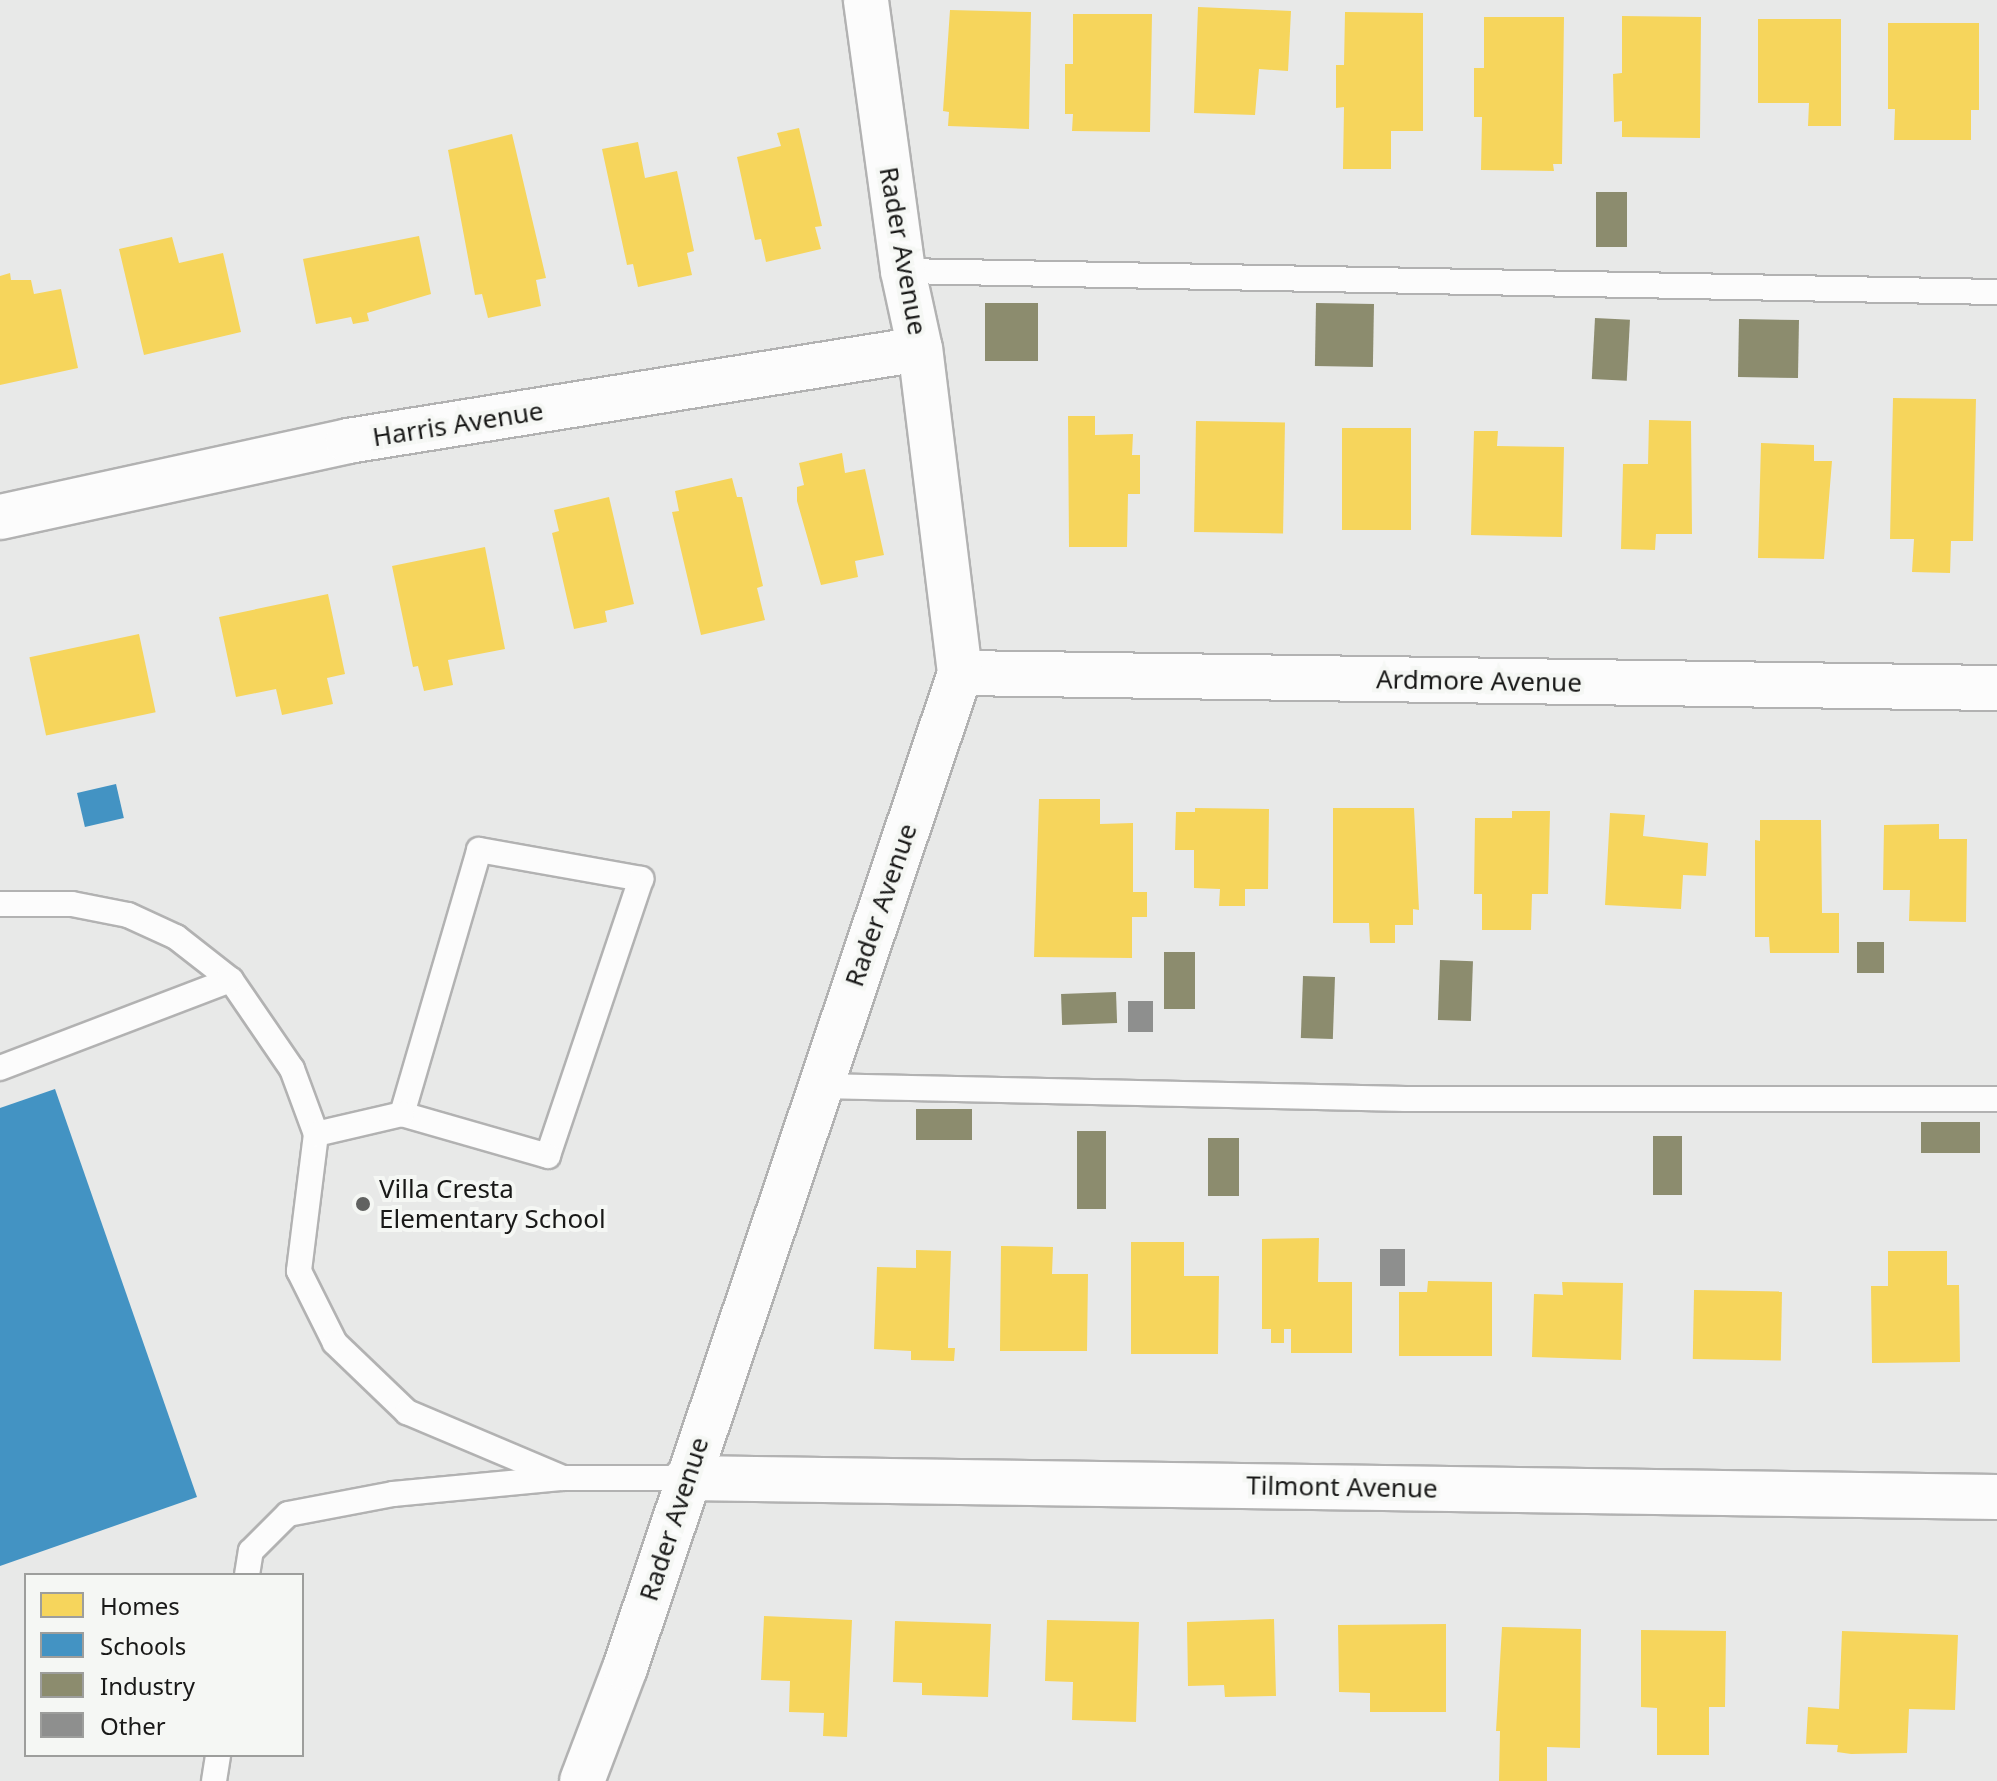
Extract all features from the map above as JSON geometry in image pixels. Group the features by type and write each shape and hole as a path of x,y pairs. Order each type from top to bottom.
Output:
{"street":[{"name":"Rader Avenue","path":"582,1781 625,1668 960,673 920,349 903,271 866,0"},
{"name":"Harris Avenue","path":"0,517 348,441 920,349"},
{"name":"Ardmore Avenue","path":"960,673 1997,688"},
{"name":"Tilmont Avenue","path":"687,1478 1997,1497"}],"lane":[{"path":"903,271 1997,292"},
{"path":"316,1134 402,1114 548,1156 641,879 479,850 402,1114"},
{"path":"0,904 72,904 128,915 176,937 231,980 292,1069 316,1134 299,1271 335,1343 407,1412 563,1478"},
{"path":"0,1068 231,980"},
{"path":"820,1086 1406,1099 1997,1099"},
{"path":"247,1573 251,1551 288,1514 393,1494 563,1478 687,1478"},
{"path":"214,1781 218,1757"}],"building: Homes":[{"path":"1198,7 1291,11 1288,71 1259,69 1255,115 1194,113"},
{"path":"950,10 1031,12 1029,129 948,126 949,112 943,111"},
{"path":"1345,12 1423,13 1423,131 1391,131 1391,169 1343,169 1344,107 1336,108 1336,65 1344,65"},
{"path":"1073,14 1152,14 1150,132 1072,131 1073,114 1065,114 1065,64 1073,64"},
{"path":"1622,16 1701,17 1700,138 1622,137 1622,121 1614,122 1613,74 1622,73"},
{"path":"1484,17 1564,17 1562,164 1553,164 1554,171 1481,170 1482,117 1474,117 1474,68 1484,68"},
{"path":"1758,19 1841,19 1841,126 1808,126 1809,103 1758,103"},
{"path":"1888,23 1979,23 1979,110 1971,110 1971,140 1894,140 1895,109 1888,109"},
{"path":"799,128 822,226 815,227 821,249 766,262 761,239 755,240 737,157 781,146 777,133"},
{"path":"512,134 546,278 536,280 541,306 488,318 482,294 475,295 448,150"},
{"path":"638,142 645,178 677,171 694,251 687,253 692,275 638,287 633,264 627,265 602,149"},
{"path":"419,236 431,294 367,313 369,321 353,324 351,317 316,324 303,259"},
{"path":"172,237 179,263 223,253 241,332 144,355 119,249"},
{"path":"10,273 11,280 31,280 34,294 61,289 78,368 0,385 0,276"},
{"path":"1893,398 1976,399 1973,541 1951,541 1950,573 1912,572 1914,539 1890,539"},
{"path":"1068,416 1095,416 1095,435 1133,434 1132,455 1140,455 1140,494 1128,494 1127,547 1069,547"},
{"path":"1649,420 1691,421 1692,534 1656,534 1655,550 1621,549 1623,464 1648,464"},
{"path":"1196,421 1285,423 1283,534 1194,532"},
{"path":"1342,428 1411,428 1411,530 1342,530"},
{"path":"1474,431 1498,431 1497,446 1564,447 1562,537 1471,535"},
{"path":"1761,443 1814,445 1814,461 1832,461 1824,559 1758,558"},
{"path":"842,453 845,473 865,469 884,555 855,561 858,577 821,585 797,501 797,487 804,485 799,463"},
{"path":"732,478 737,497 742,497 763,586 757,588 765,620 701,635 672,512 679,511 675,491"},
{"path":"609,497 634,604 605,611 607,622 574,629 552,533 559,531 554,510"},
{"path":"485,547 505,649 448,660 453,685 424,691 418,666 413,667 392,566"},
{"path":"328,594 345,674 327,678 333,704 282,715 276,689 236,697 219,617"},
{"path":"139,634 156,712 46,736 29,657"},
{"path":"1039,799 1100,799 1100,824 1133,823 1133,892 1147,892 1147,917 1132,917 1132,958 1034,957"},
{"path":"1195,808 1269,809 1268,889 1245,889 1245,906 1219,906 1220,889 1194,888 1194,850 1175,850 1176,812 1195,812"},
{"path":"1333,808 1414,808 1419,910 1413,909 1413,925 1395,925 1395,943 1370,943 1369,923 1333,923"},
{"path":"1512,811 1550,811 1548,894 1532,894 1531,930 1482,930 1482,894 1474,894 1475,818 1512,818"},
{"path":"1610,813 1645,815 1643,836 1708,843 1706,876 1683,875 1681,909 1605,905"},
{"path":"1760,820 1821,820 1822,913 1839,913 1839,953 1770,953 1769,937 1755,937 1755,840 1760,841"},
{"path":"1939,824 1939,839 1967,839 1966,922 1909,921 1910,890 1883,890 1884,825"},
{"path":"1319,1238 1318,1282 1352,1282 1352,1353 1291,1353 1291,1329 1284,1329 1284,1343 1271,1343 1271,1329 1262,1329 1262,1239"},
{"path":"1131,1242 1184,1242 1184,1276 1219,1276 1218,1354 1131,1354"},
{"path":"1001,1246 1053,1247 1052,1274 1088,1274 1087,1351 1000,1351"},
{"path":"916,1250 951,1251 948,1348 955,1348 954,1361 911,1360 911,1351 874,1349 877,1267 916,1268"},
{"path":"1888,1251 1947,1251 1947,1285 1959,1285 1960,1362 1872,1363 1871,1286 1888,1286"},
{"path":"1428,1281 1492,1282 1492,1356 1399,1356 1399,1292 1427,1292"},
{"path":"1562,1282 1623,1283 1621,1360 1532,1357 1534,1294 1563,1295"},
{"path":"1694,1290 1782,1292 1781,1361 1693,1359"},
{"path":"764,1616 852,1620 847,1737 823,1736 824,1713 789,1712 790,1681 761,1680"},
{"path":"1274,1619 1276,1696 1225,1697 1224,1685 1188,1686 1187,1622"},
{"path":"1047,1620 1139,1622 1136,1722 1072,1720 1073,1682 1045,1681"},
{"path":"895,1621 991,1624 988,1697 922,1695 922,1683 893,1682"},
{"path":"1446,1624 1446,1712 1370,1712 1370,1693 1339,1692 1338,1625"},
{"path":"1502,1627 1581,1629 1580,1748 1547,1747 1547,1781 1499,1781 1500,1731 1496,1731"},
{"path":"1641,1630 1726,1631 1725,1707 1709,1707 1709,1755 1657,1755 1657,1708 1641,1707"},
{"path":"1842,1631 1958,1635 1955,1710 1909,1709 1907,1753 1851,1754 1837,1752 1838,1745 1806,1744 1808,1707 1839,1709"}],"building: Schools":[{"path":"116,784 124,818 85,827 77,793"},
{"path":"55,1089 197,1497 0,1566 0,1108"}],"building: Industry":[{"path":"1596,192 1627,192 1627,247 1596,247"},
{"path":"985,303 1038,303 1038,361 985,361"},
{"path":"1316,303 1374,304 1373,367 1315,366"},
{"path":"1595,318 1630,320 1627,381 1592,379"},
{"path":"1739,319 1799,320 1798,378 1738,377"},
{"path":"1857,942 1884,942 1884,973 1857,973"},
{"path":"1164,952 1195,952 1195,1009 1164,1009"},
{"path":"1440,960 1473,961 1471,1021 1438,1020"},
{"path":"1303,976 1335,977 1333,1039 1301,1038"},
{"path":"1116,992 1117,1023 1062,1025 1061,994"},
{"path":"916,1109 972,1109 972,1140 916,1140"},
{"path":"1921,1122 1980,1122 1980,1153 1921,1153"},
{"path":"1077,1131 1106,1131 1106,1209 1077,1209"},
{"path":"1653,1136 1682,1136 1682,1195 1653,1195"},
{"path":"1208,1138 1239,1138 1239,1196 1208,1196"}],"building: Other":[{"path":"1128,1001 1153,1001 1153,1032 1128,1032"},
{"path":"1380,1249 1405,1249 1405,1286 1380,1286"}],"place":[{"name":"Villa Cresta Elementary School","path":"363,1204"}]}
